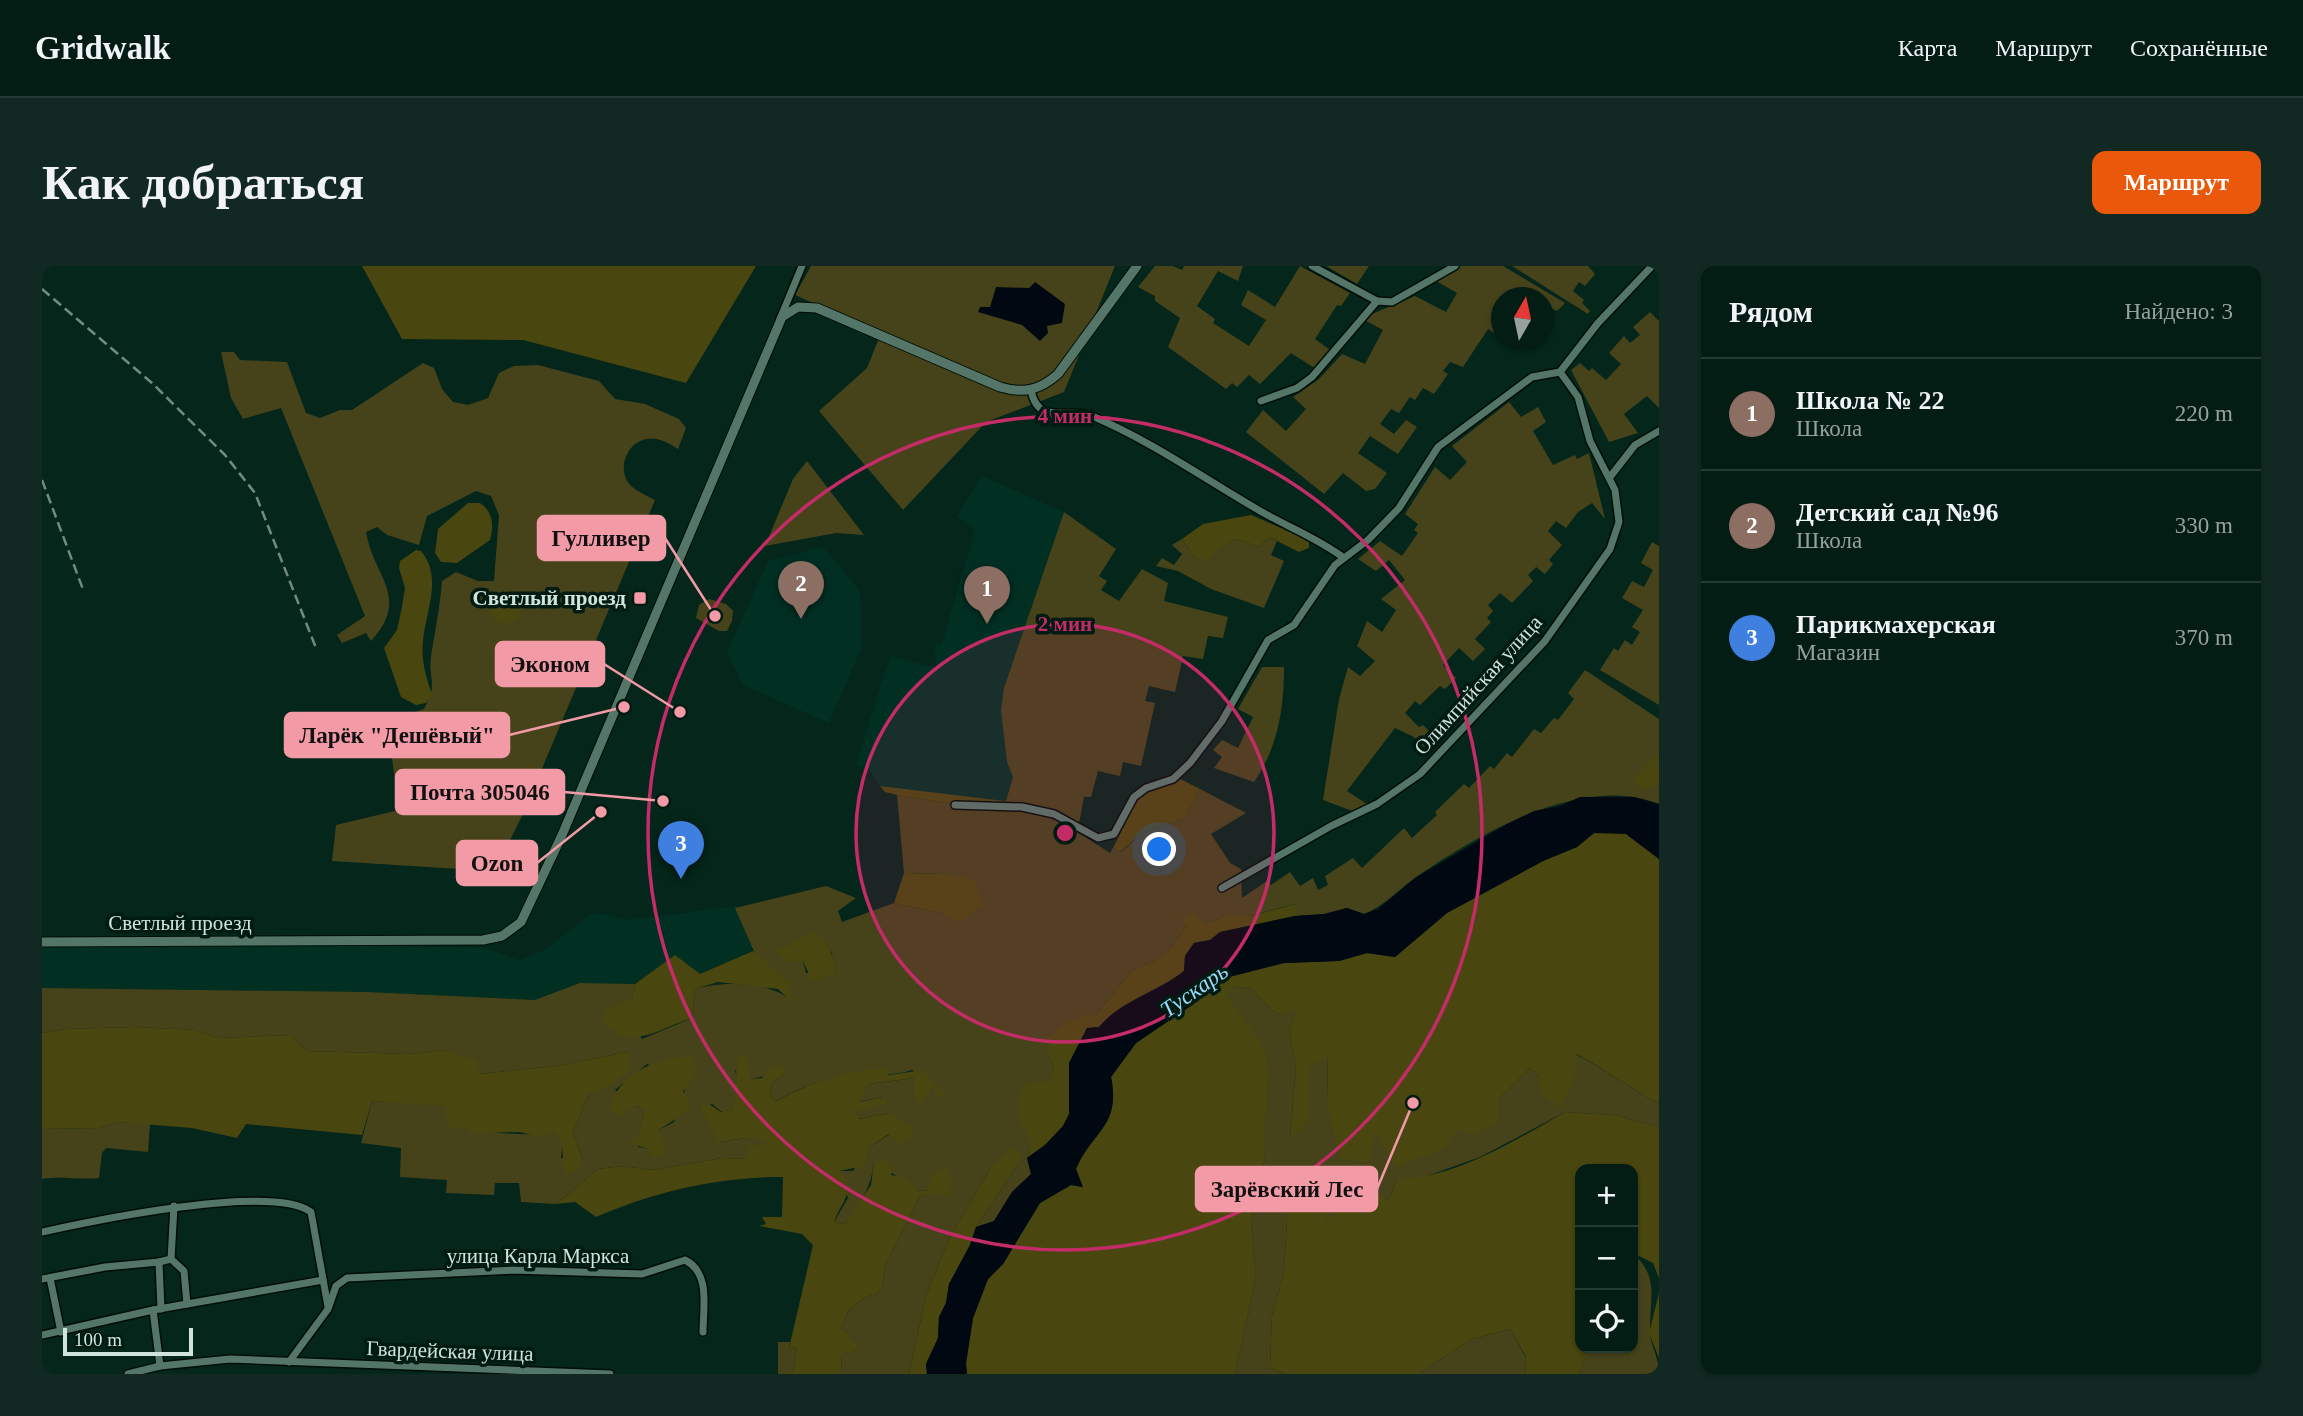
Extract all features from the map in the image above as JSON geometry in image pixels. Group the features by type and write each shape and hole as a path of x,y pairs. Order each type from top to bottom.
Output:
{"street":[{"path":"777,326 802,266"},
{"path":"777,326 789,310 808,306 1000,387 1016,391 1031,390 1046,384 1058,374 1137,266"},
{"path":"1312,266 1377,302 1392,302 1455,266"},
{"path":"955,805 1022,807 1054,814 1098,838 1114,834 1134,797 1146,788 1172,779 1190,763 1222,722 1268,640 1294,625 1335,565 1368,540 1399,508 1438,447 1532,377 1560,372 1598,323 1651,266"},
{"path":"1261,401 1297,388 1312,377 1377,302"},
{"name":"Светлый проезд","path":"42,942 483,940 512,931 528,911 556,848 777,326"},
{"name":"Олимпийская улица","path":"1222,888 1405,787 1471,722 1545,641 1610,549 1619,522 1610,477 1590,441 1578,397 1560,372"},
{"path":"1031,390 1039,408 1056,414 1083,413 1097,419 1265,514 1316,538 1344,558"},
{"path":"1610,477 1636,445 1659,431"},
{"path":"42,1232 174,1206 260,1203 302,1205 311,1212 328,1309"},
{"path":"171,1259 174,1206"},
{"path":"61,1332 46,1278 171,1259"},
{"path":"171,1259 184,1270 187,1304"},
{"name":"улица Карла Маркса","path":"289,1362 328,1309 336,1286 347,1278 513,1270 642,1274 685,1261 693,1264 703,1280 704,1332"},
{"path":"159,1262 157,1310 160,1366"},
{"path":"42,1335 187,1304 323,1280"},
{"path":"128,1374 160,1366 230,1359 289,1362"},
{"name":"Гвардейская улица","path":"289,1362 610,1374"}],"shaded area":[{"path":"362,266 756,266 686,383 523,340 402,339"},
{"path":"811,266 1115,266 1064,392 986,422 903,510 819,411 867,368 881,333 795,295"},
{"path":"1155,266 1173,266 1182,270 1184,266 1243,266 1238,281 1218,271 1197,306 1215,319 1213,323 1249,346 1266,320 1241,305 1248,290 1275,307 1300,266 1350,293 1341,306 1337,305 1315,339 1330,350 1316,369 1291,353 1260,384 1249,375 1237,387 1232,383 1226,389 1168,347 1180,318 1155,301 1155,296 1138,287"},
{"path":"1326,266 1369,266 1357,284"},
{"path":"1461,266 1503,266 1538,287 1491,287 1491,331 1488,329 1463,367 1450,362 1443,371 1448,374 1434,394 1423,388 1415,400 1410,397 1399,413 1391,409 1380,424 1394,434 1406,420 1417,427 1398,454 1370,436 1358,453 1387,473 1375,489 1366,491 1343,473 1324,494 1246,432 1263,410 1286,431 1306,409 1293,397 1319,379 1342,354 1365,364 1383,330 1366,321 1372,314 1415,296 1446,312 1457,293 1436,281"},
{"path":"1512,266 1588,266 1595,274 1585,286 1579,282 1573,291 1584,300 1582,303 1590,311 1588,314 1554,293 1554,287 1545,287"},
{"path":"1554,296 1565,303 1557,311 1554,310"},
{"path":"1650,312 1659,321 1659,408 1647,396 1624,414 1638,433 1609,442 1571,370 1580,363 1589,371 1592,368 1606,380 1621,364 1609,353 1624,336 1630,343 1640,335 1633,327"},
{"path":"221,352 234,352 240,360 287,362 306,413 320,418 340,410 352,410 423,363 434,368 442,389 453,402 468,405 488,398 499,373 514,366 538,365 599,381 615,399 645,404 679,419 686,428 678,449 659,440 647,439 640,441 629,451 624,465 627,480 631,486 655,500 522,816 502,856 491,871 332,861 336,825 399,810 387,722 424,709 428,700 432,687 430,666 442,581 456,572 478,581 494,581 499,515 491,496 476,491 427,516 419,545 387,535 377,527 366,532 386,587 388,612 383,626 371,641 366,633 342,643 337,635 365,616 281,408 243,419 231,398"},
{"path":"1509,402 1521,417 1538,407 1546,422 1533,431 1553,465 1575,455 1577,459 1589,453 1605,519 1592,503 1578,512 1566,528 1556,521 1548,531 1562,545 1549,560 1553,564 1545,574 1536,567 1528,575 1533,581 1512,603 1500,593 1488,605 1493,611 1487,618 1491,622 1475,639 1485,649 1473,661 1459,648 1443,665 1456,678 1445,689 1440,686 1420,705 1415,701 1405,713 1419,727 1423,725 1435,737 1424,747 1414,737 1395,728 1347,791 1367,804 1355,812 1323,800 1339,699 1348,667 1360,676 1375,661 1357,646 1367,621 1382,632 1396,610 1381,599 1405,580 1389,560 1376,571 1358,559 1380,541 1402,556 1418,533 1414,530 1418,524 1405,514 1435,467 1450,480 1467,462 1452,446"},
{"path":"807,461 864,535 836,533 765,546 793,479"},
{"path":"982,476 1064,512 1004,688 1007,762 1013,777 1006,802 880,786 870,771 856,765 890,656 936,668 935,644 942,644 975,530 957,516"},
{"path":"468,503 480,503 488,510 492,524 490,540 457,563 441,562 435,553 438,529"},
{"path":"1064,512 1116,549 1099,576 1107,581 1101,590 1119,601 1142,569 1168,583 1164,601 1228,617 1223,638 1208,636 1203,659 1183,656 1175,692 1149,686 1145,701 1155,703 1141,766 1123,762 1120,776 1098,771 1091,797 1084,797 1079,823 1054,809 1011,803 1060,821 1110,853 1113,848 1121,852 1143,832 1185,819 1200,789 1246,813 1211,834 1230,863 1241,869 1242,898 1267,881 1271,885 1290,872 1300,886 1313,878 1318,890 1328,885 1325,876 1353,858 1362,868 1404,828 1412,838 1464,784 1469,788 1490,766 1494,769 1507,753 1512,757 1534,729 1541,733 1554,718 1558,720 1574,699 1568,693 1585,670 1659,719 1659,804 1629,796 1597,796 1565,802 1532,813 1500,827 1441,860 1364,914 1347,908 1324,914 1295,916 1295,904 1249,916 1225,916 1205,924 1182,919 1186,927 1170,949 1154,961 1132,970 1096,1015 1048,1055 1054,1066 1049,1082 1026,1083 1032,1145 1027,1158 1031,1174 1012,1192 994,1221 976,1227 1019,1162 991,1168 951,1235 926,1296 909,1374 841,1374 842,1354 861,1350 841,1328 849,1310 865,1297 877,1294 882,1286 886,1263 921,1194 930,1193 929,1190 918,1191 908,1182 874,1163 867,1188 855,1210 845,1224 834,1222 848,1198 838,1171 853,1171 868,1148 890,1134 889,1113 858,1119 855,1112 883,1097 859,1102 869,1084 915,1078 914,1097 928,1094 934,1087 944,1094 912,1070 829,1079 800,1089 775,1102 770,1093 771,1084 786,1072 750,1079 735,1070 739,1089 732,1109 722,1112 712,1104 700,1110 720,1142 746,1138 774,1140 747,1159 722,1158 653,1170 622,1166 598,1169 556,1204 521,1202 519,1183 495,1183 494,1195 446,1193 447,1180 400,1177 401,1148 361,1143 372,1101 438,1104 447,1108 464,1126 476,1130 524,1134 554,1132 563,1143 561,1158 583,1161 573,1132 589,1093 607,1086 628,1052 556,1066 480,1074 444,1050 410,1054 307,1051 290,1035 218,1038 196,1030 136,1027 66,1029 42,1033 42,988 367,992 535,1000 580,983 635,984 632,999 620,1005 642,1039 692,1018 695,989 706,986 733,984 760,987 784,995 793,1002 771,969 756,956 735,908 826,886 856,898 838,911 842,922 894,903 945,914 946,874 904,873 897,795 973,807 997,806 996,800 1006,801 1013,777 1007,762 1001,710 1004,688","holes":["831,951 836,972 806,973 803,961","647,1064 688,1081 674,1122 659,1130 648,1149 638,1147 644,1111 615,1090"]},
{"path":"1251,515 1309,540 1309,548 1299,552 1269,537 1259,547 1236,539 1219,548 1210,559 1196,559 1182,539 1203,524"},
{"path":"1269,537 1277,541 1271,555 1284,561 1264,608 1211,589 1178,571 1156,566 1162,558 1174,565 1182,554 1172,545 1182,539 1196,559 1236,539 1259,547"},
{"path":"1652,542 1659,546 1659,705 1600,670 1614,648 1618,651 1625,640 1632,645 1640,632 1632,627 1643,610 1622,598 1632,581 1644,587 1653,570 1641,563"},
{"path":"823,547 860,591 862,647 829,723 743,685 727,652 768,561"},
{"path":"416,550 421,551 428,561 431,572 431,594 423,648 424,669 432,695 426,703 416,705 401,697 384,648 397,630 402,607 405,588 399,568 400,561"},
{"path":"505,594 511,595 519,603 519,615 511,623 505,624 499,623 491,615 490,609 491,603 499,595"},
{"path":"709,599 726,604 733,611 727,631 719,631 696,618 699,605"},
{"path":"1262,667 1284,667 1283,698 1274,741 1254,782 1214,768 1222,757 1213,750 1222,740 1238,748 1253,717 1238,709"},
{"path":"1659,753 1659,784 1642,789 1633,783 1639,772"},
{"path":"1180,779 1200,789 1185,819 1143,832 1120,852 1113,848 1138,798"},
{"path":"880,786 996,800 997,806 973,807 897,795 885,792"},
{"path":"1594,833 1626,834 1659,859 1659,1104 1576,1054 1573,1083 1557,1108 1540,1091 1539,1077 1530,1068 1498,1100 1498,1123 1472,1135 1458,1129 1444,1149 1396,1167 1376,1133 1368,1163 1340,1158 1327,1103 1328,1055 1309,1069 1309,1121 1290,1139 1296,1069 1289,1030 1298,1009 1276,1014 1251,989 1236,986 1225,993 1265,1049 1269,1083 1264,1132 1265,1158 1251,1221 1256,1278 1235,1374 967,1374 966,1363 973,1318 988,1279 1003,1264 1040,1203 1071,1185 1082,1187 1076,1169 1109,1117 1113,1093 1111,1077 1136,1043 1195,1003 1204,990 1229,977 1284,963 1339,961 1367,953 1395,957 1447,913 1543,861 1577,847"},
{"path":"904,873 946,874 974,880 983,904 959,923 945,914 894,903"},
{"path":"1296,904 1295,916 1220,932 1210,940 1194,943 1185,956 1184,971 1128,1003 1099,1027 1087,1028 1069,1063 1069,1114 1063,1126 1045,1145 1027,1158 1031,1139 1019,1124 1019,1097 1026,1083 1049,1081 1054,1066 1048,1055 1048,1039 1076,1018 1096,1015 1132,970 1154,961 1170,949 1186,927 1181,919 1192,912 1205,924 1225,916 1249,916"},
{"path":"736,906 753,951 700,974 675,955 635,984 580,983 535,1000 367,992 42,988 42,947 325,945 486,948 518,960 543,951 588,916 598,913 628,920"},
{"path":"814,932 830,949 836,972 812,981 803,961 786,962 777,951"},
{"path":"753,951 788,982 794,1004 778,989 718,982 695,989 692,1018 657,1032 635,1037 624,1036 602,1022 606,1009 632,999 635,984 675,955 700,974"},
{"path":"1236,986 1251,989 1276,1014 1299,1008 1289,1030 1296,1069 1290,1138 1309,1121 1309,1069 1328,1054 1327,1103 1376,1132 1458,1128 1498,1100 1530,1068 1539,1077 1541,1091 1557,1107 1575,1054 1659,1104 1659,1127 1614,1115 1565,1112 1480,1157 1416,1180 1397,1179 1388,1201 1327,1224 1287,1219 1284,1272 1272,1315 1270,1368 1286,1374 1235,1374 1256,1278 1251,1221 1265,1158 1263,1132 1269,1083 1224,992"},
{"path":"136,1027 196,1030 218,1038 290,1035 307,1051 410,1054 444,1050 476,1060 480,1074 556,1066 628,1052 629,1071 607,1087 589,1093 573,1132 583,1161 577,1171 564,1173 562,1143 554,1132 540,1137 520,1132 471,1133 465,1127 454,1130 446,1122 447,1110 443,1106 372,1101 362,1135 246,1124 237,1138 192,1128 117,1122 99,1128 42,1129 42,1033 66,1029"},
{"path":"738,1054 747,1057 750,1079 762,1078 772,1066 784,1065 786,1072 771,1084 770,1093 775,1102 827,1079 883,1068 889,1075 923,1070 945,1094 938,1098 934,1087 920,1105 914,1097 914,1078 869,1084 860,1102 884,1097 888,1103 855,1112 859,1119 889,1113 912,1126 913,1136 900,1145 889,1134 868,1148 864,1166 839,1171 847,1185 847,1191 834,1222 845,1224 871,1185 874,1163 883,1159 892,1166 891,1175 905,1177 918,1191 928,1190 931,1174 947,1167 952,1182 949,1195 921,1194 886,1263 882,1286 877,1294 865,1297 849,1310 841,1328 862,1350 842,1354 841,1374 793,1374 797,1347 789,1348 813,1245 802,1234 759,1226 766,1224 762,1217 782,1217 783,1177 687,1187 596,1217 575,1202 556,1204 598,1169 622,1166 653,1170 722,1158 746,1159 750,1147 771,1141 746,1138 719,1142 700,1110 706,1102 721,1112 732,1109"},
{"path":"692,1056 698,1072 683,1092 688,1098 689,1110 659,1130 666,1152 655,1158 648,1149 629,1143 640,1132 644,1111 636,1105 617,1117 609,1107 623,1084 642,1069 665,1060"},
{"path":"1565,1112 1614,1115 1659,1127 1659,1278 1653,1263 1638,1256 1638,1164 1575,1164 1575,1353 1587,1353 1579,1374 1525,1374 1526,1357 1511,1329 1472,1339 1418,1374 1286,1374 1270,1368 1272,1315 1284,1272 1287,1219 1301,1173 1323,1177 1327,1223 1344,1195 1370,1188 1388,1201 1397,1179 1440,1173 1506,1145"},
{"path":"117,1122 150,1124 148,1152 106,1148 102,1153 99,1178 42,1179 42,1129 99,1128"},
{"path":"1011,1148 1021,1152 1019,1162 976,1227 970,1245 949,1284 946,1303 939,1317 938,1338 926,1364 927,1374 909,1374 926,1296 951,1235 991,1168"},
{"path":"1638,1259 1650,1279 1650,1337 1659,1374 1579,1374 1587,1353 1638,1353"},
{"path":"1659,1293 1659,1358 1649,1333"},
{"path":"1511,1329 1526,1358 1525,1374 1418,1374 1472,1339"},
{"path":"778,1342 790,1342 789,1348 797,1347 793,1374 778,1374"}],"water":[{"path":"1035,282 1065,304 1062,323 1047,326 1048,333 1040,341 1022,325 978,312 980,307 990,307 996,287 1029,288"},
{"name":"Тускарь","path":"1580,797 1634,797 1659,804 1659,859 1626,834 1594,833 1577,847 1543,861 1447,913 1395,957 1367,953 1339,961 1284,963 1229,977 1204,990 1195,1003 1136,1043 1111,1077 1113,1094 1109,1118 1076,1169 1083,1187 1071,1185 1040,1203 1003,1264 988,1279 973,1318 966,1363 967,1374 927,1374 926,1364 938,1338 939,1317 946,1303 949,1284 970,1245 976,1227 994,1221 1012,1192 1031,1174 1027,1158 1045,1145 1063,1126 1069,1114 1069,1063 1087,1028 1099,1027 1118,1010 1174,979 1184,971 1185,956 1194,943 1210,940 1220,932 1295,916 1324,914 1347,908 1364,914 1378,909 1415,878 1507,824 1534,811 1560,806"}],"railway":[{"path":"42,289 152,383 225,455 255,493 316,648"},
{"path":"42,480 84,592"}],"place":[{"name":"Светлый проезд","path":"640,598"},
{"name":"Гулливер","path":"715,616"},
{"name":"Детский сад №96","path":"801,619"},
{"name":"Школа № 22","path":"987,624"},
{"name":"Ларёк \"Дешёвый\"","path":"624,707"},
{"name":"Эконом","path":"680,712"},
{"name":"Почта 305046","path":"663,801"},
{"name":"Ozon","path":"601,812"},
{"name":"Парикмахерская","path":"681,879"},
{"name":"Зарёвский Лес","path":"1413,1103"}]}
